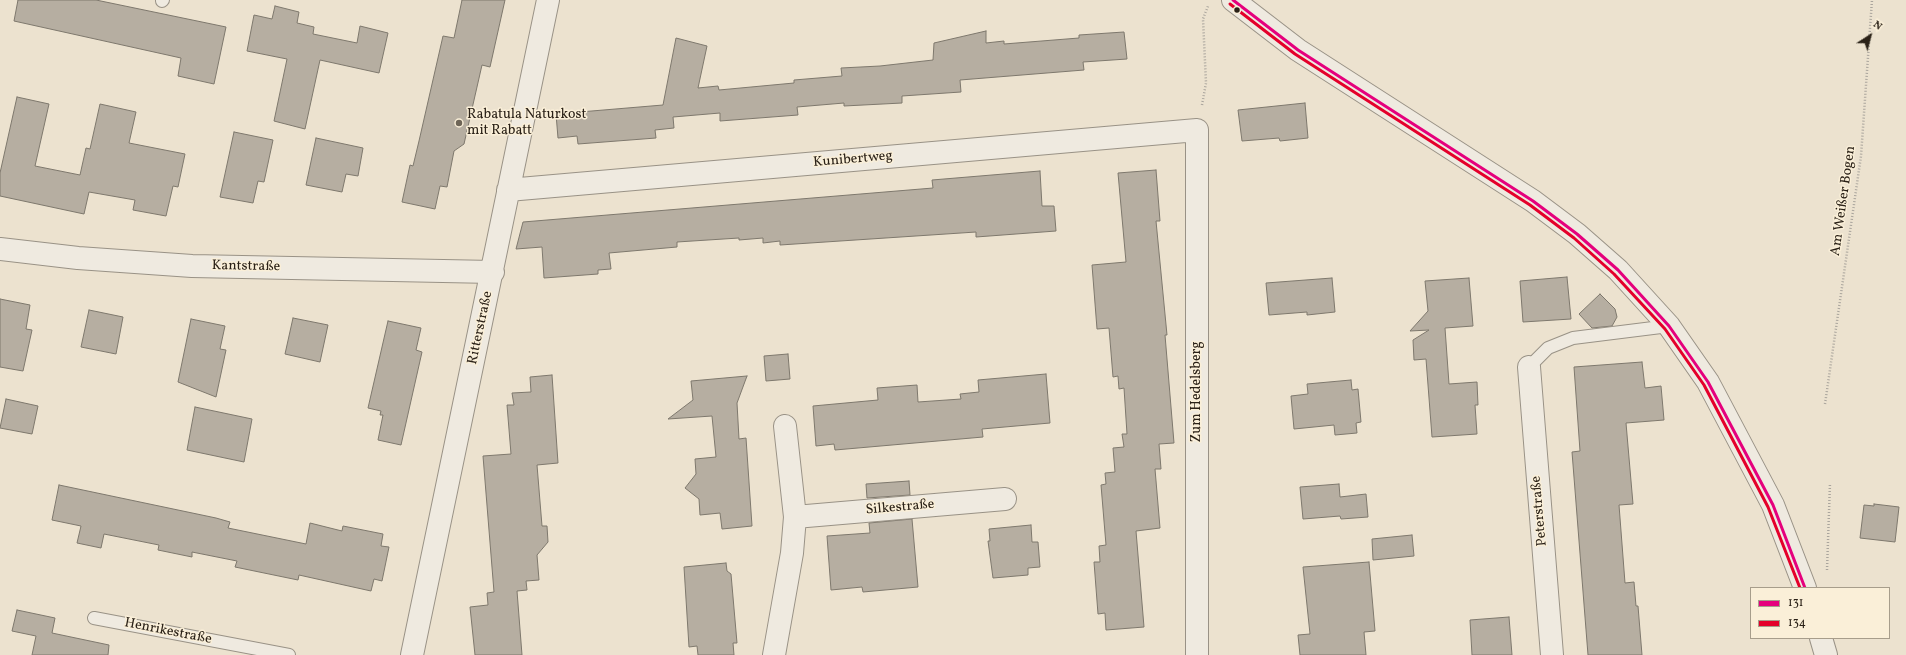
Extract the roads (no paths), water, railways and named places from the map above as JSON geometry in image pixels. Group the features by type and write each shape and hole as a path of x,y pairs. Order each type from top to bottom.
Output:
{"street":[{"name":"Ritterstraße","path":"412,655 493,272 508,190 548,0"},
{"path":"1233,0 1298,50 1540,206 1577,234 1618,270 1669,326 1708,382 1773,505 1805,587"},
{"name":"Kunibertweg","path":"508,190 1197,130"},
{"name":"Zum Hedelsberg","path":"1197,130 1197,655"},
{"name":"Kantstraße","path":"0,249 78,258 192,266 493,272"},
{"name":"Peterstraße","path":"1529,367 1552,655"},
{"path":"774,655 792,553 795,517 785,426"},
{"name":"Silkestraße","path":"795,517 1005,499"},
{"path":"1821,639 1826,655"}],"lane":[{"path":"1529,367 1548,348 1574,338 1669,326"},
{"name":"Henrikestraße","path":"94,618 289,655"}],"place":[{"name":"Rabatula Naturkost mit Rabatt","path":"459,123"}]}
